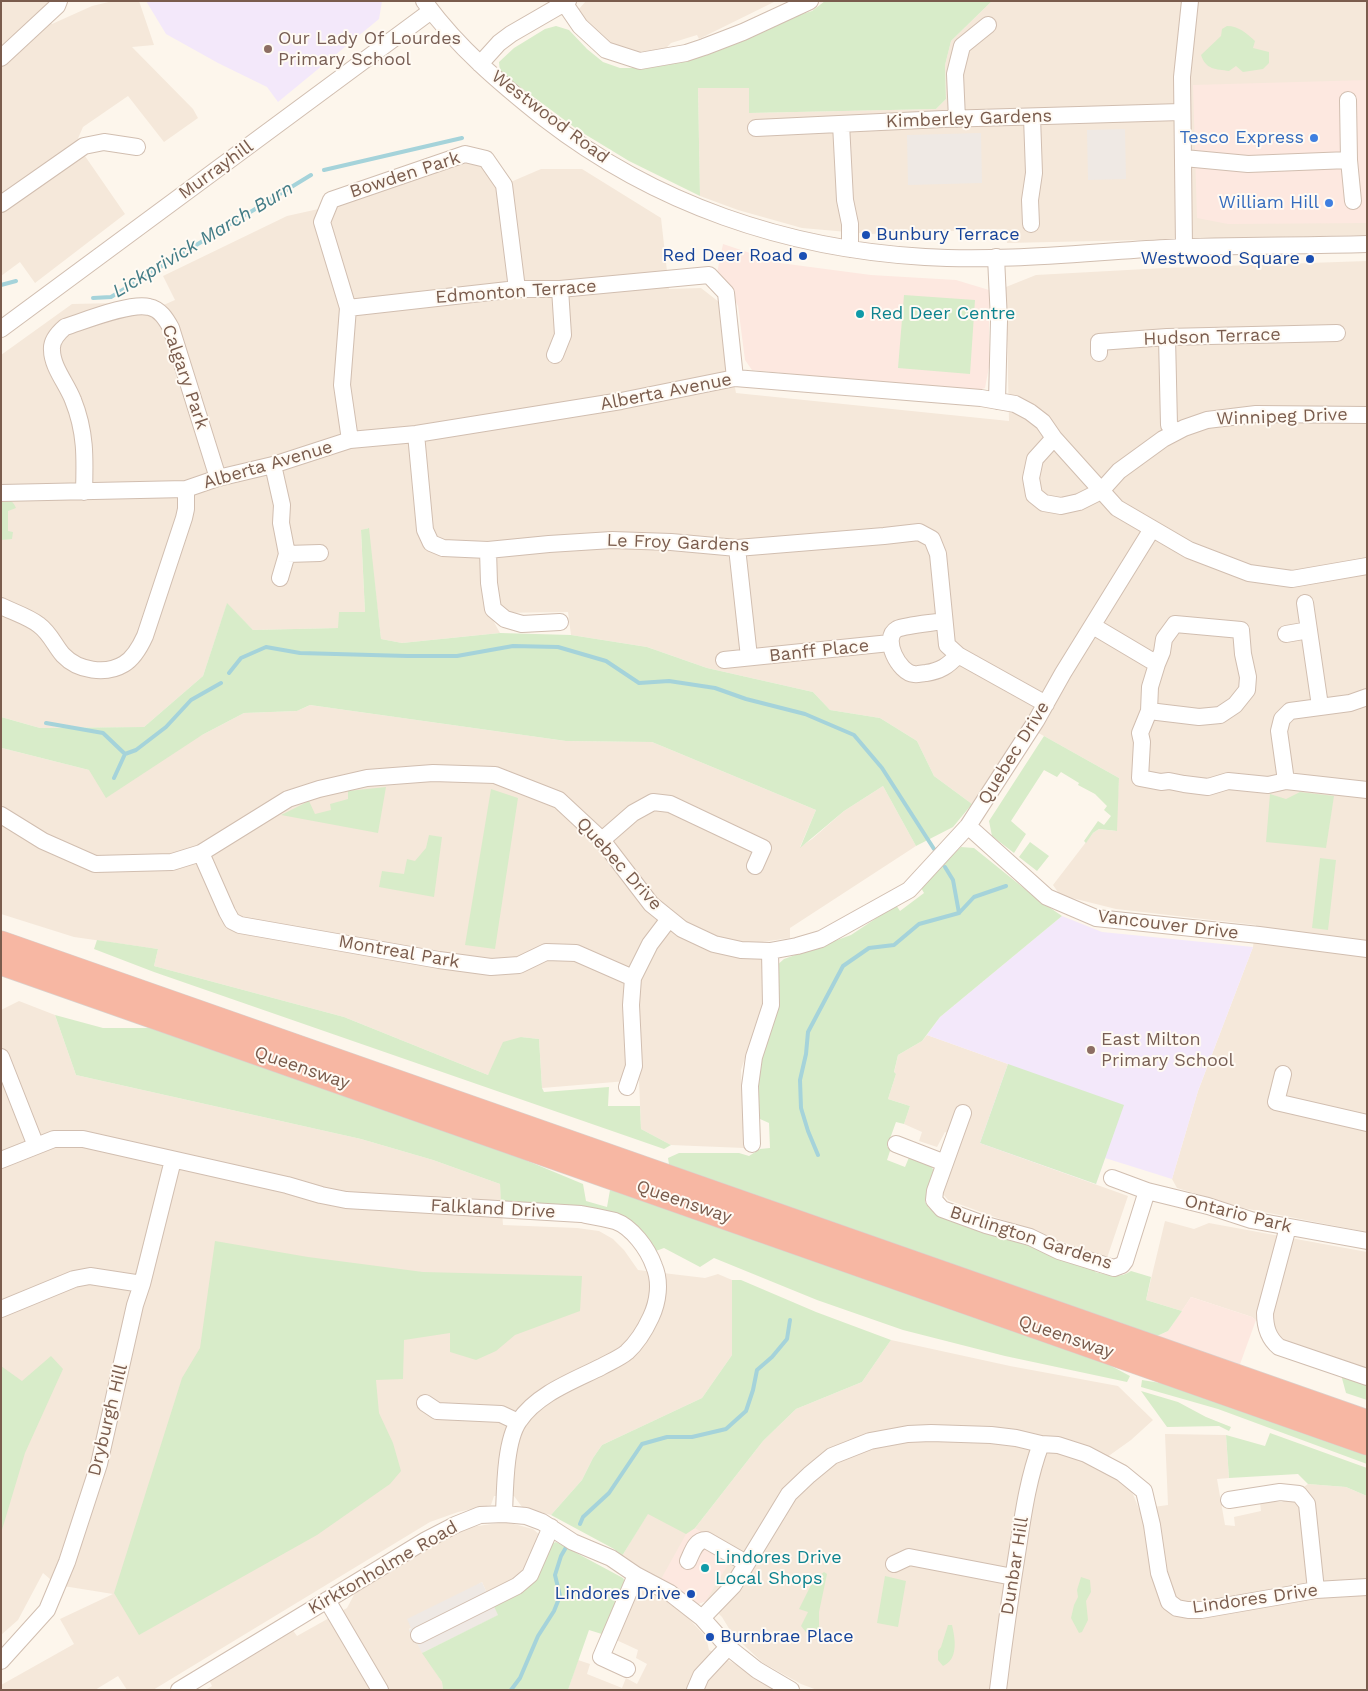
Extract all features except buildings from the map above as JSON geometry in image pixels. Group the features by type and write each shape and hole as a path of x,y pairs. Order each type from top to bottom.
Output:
{"highway":[{"name":"Queensway","path":"1,943 1367,1422"},
{"name":"Queensway","path":"1,963 1367,1443"}],"street":[{"path":"1,58 57,6 59,1"},
{"path":"480,64 499,43 511,34 566,3 580,26 606,50 640,61 686,53 704,47 743,32 810,1"},
{"path":"1184,247 1184,158 1181,112 1182,77 1190,1"},
{"name":"Westwood Road","path":"427,6 448,32 480,64 556,128 584,147 638,180 678,199 740,223 784,236 850,249 925,257 996,257 1184,247 1367,244"},
{"name":"Murrayhill","path":"1,329 427,6"},
{"path":"957,119 955,74 962,46 988,25"},
{"path":"1348,100 1349,160 1353,201"},
{"name":"Kimberley Gardens","path":"756,128 1181,112"},
{"path":"1031,224 1030,200 1034,173 1032,117"},
{"path":"841,124 845,200 850,224 850,249"},
{"path":"1,204 84,146 104,142 137,146"},
{"name":"Bowden Park","path":"348,308 322,222 331,200 465,154 486,159 504,186 517,289"},
{"path":"1184,158 1248,164 1349,160"},
{"path":"996,257 999,321 997,401"},
{"name":"Edmonton Terrace","path":"348,308 517,289 560,289 709,275 726,293 735,378"},
{"path":"555,355 563,335 560,289"},
{"name":"Calgary Park","path":"84,492 85,452 81,427 73,400 55,366 51,349 58,333 65,327 125,309 142,306 151,307 158,311 171,328 218,478"},
{"path":"348,308 342,385 350,440"},
{"name":"Hudson Terrace","path":"1099,353 1099,342 1167,337 1337,333"},
{"path":"1167,337 1169,425 1176,432"},
{"name":"Alberta Avenue","path":"1,494 186,489 218,478 273,465 350,440 416,434 621,401 735,378 981,398 1015,404 1043,422 1054,438 1117,508 1189,550 1228,566 1259,574 1292,579 1367,566"},
{"name":"Winnipeg Drive","path":"1101,491 1119,471 1163,439 1207,420 1256,414 1367,415"},
{"name":"Le Froy Gardens","path":"416,434 425,530 431,543 444,548 488,550 612,540 671,542 736,548 919,532 932,539 938,554 946,645 958,655 1046,704"},
{"path":"1054,438 1035,459 1032,478 1034,494 1044,503 1061,506 1079,502 1101,491"},
{"path":"273,465 282,505 281,523 287,554 280,578"},
{"path":"1,606 39,625 64,656 74,664 86,669 98,670 124,664 141,644 148,628 184,518 186,489"},
{"name":"Quebec Drive","path":"1,815 43,841 95,864 172,862 201,853 288,799 319,790 367,778 433,774 495,775 559,800 602,840 651,904 682,929 714,944 741,950 770,951 797,946 821,939 909,890 968,826 1036,721 1063,673 1152,529"},
{"name":"Banff Place","path":"736,548 749,658"},
{"path":"488,550 489,583 493,608 505,619 522,624 560,622"},
{"path":"287,554 320,553"},
{"path":"1306,604 1320,706"},
{"name":"Banff Place","path":"943,621 898,629 891,635 890,643 903,669 913,674 938,671 948,666 958,655"},
{"path":"1149,711 1199,717 1220,715 1235,705 1247,690 1248,677 1243,654 1241,630 1175,624 1164,639 1162,652 1150,687 1149,711 1140,732 1142,742 1140,778 1208,787 1228,781 1268,785 1286,781 1367,790"},
{"path":"1093,626 1157,664"},
{"path":"1286,634 1309,630"},
{"name":"Banff Place","path":"724,660 890,643"},
{"path":"1286,781 1279,731 1282,719 1290,711 1350,702 1367,697"},
{"path":"602,840 633,813 653,802 670,804 763,848 755,866"},
{"name":"Vancouver Drive","path":"968,826 1047,896 1096,918 1259,935 1367,949"},
{"name":"Montreal Park","path":"201,853 229,916 232,921 240,925 439,960 491,967 518,965 546,952 576,953 633,978"},
{"path":"627,1087 634,1066 631,1005 633,978 650,944 670,919"},
{"path":"752,1144 750,1086 754,1057 771,1005 770,951"},
{"path":"1,1057 36,1146"},
{"path":"1283,1074 1276,1102 1367,1123"},
{"name":"Burlington Gardens","path":"963,1113 935,1191 934,1200 942,1209 986,1226 1030,1237 1059,1251 1114,1268 1122,1265 1124,1261 1147,1191"},
{"name":"Falkland Drive","path":"1,1160 54,1139 83,1139 346,1200 581,1214 617,1222 638,1238 648,1252 655,1268 658,1287 656,1308 645,1330 627,1352 551,1393 532,1406 518,1422 511,1443 505,1482 504,1514"},
{"path":"896,1144 945,1163"},
{"name":"Dryburgh Hill","path":"1,1661 47,1610 67,1562 99,1464 135,1305 173,1160"},
{"name":"Ontario Park","path":"1112,1178 1147,1191 1208,1206 1251,1220 1367,1242"},
{"path":"1288,1227 1265,1314 1265,1327 1273,1343 1279,1347 1367,1377"},
{"path":"1,1309 74,1279 90,1276 142,1284"},
{"path":"425,1403 437,1411 501,1414 518,1422"},
{"name":"Lindores Drive","path":"702,1618 734,1586 746,1563 789,1494 809,1474 832,1456 870,1441 908,1434 991,1435 1041,1444 1058,1445 1086,1454 1122,1473 1144,1491 1152,1525 1159,1573 1169,1602 1177,1608 1201,1610 1316,1590 1367,1587"},
{"name":"Dunbar Hill","path":"998,1690 1013,1577 1032,1468 1041,1444"},
{"path":"1229,1500 1280,1492 1298,1494 1307,1504 1316,1590"},
{"name":"Kirktonholme Road","path":"179,1690 426,1540 455,1525 480,1516 504,1514 526,1516 551,1527 572,1542 611,1558 636,1575 670,1592 702,1618 728,1647 757,1670 791,1690"},
{"path":"419,1635 517,1586 530,1575 551,1527"},
{"path":"688,1562 698,1542 706,1540 746,1563"},
{"path":"894,1564 909,1557 1013,1577"},
{"path":"627,1668 601,1657 636,1575"},
{"path":"327,1600 380,1690"},
{"path":"695,1690 702,1676 728,1647"}],"shaded area":[{"path":"1,1 49,1 39,12 52,24 92,6 113,1 139,1 154,45 132,47 193,109 198,118 164,142 128,96 83,127 76,143 125,214 35,283 20,262 1,276"},
{"name":"Our Lady Of Lourdes Primary School","path":"146,1 382,1 379,19 278,102 267,87 218,63 166,34"},
{"path":"586,1 776,1 699,39 697,35 671,43 664,50 651,52 627,51 601,40 578,10"},
{"path":"992,1 1367,1 1367,235 1007,243 1005,229 870,234 802,228 738,210 700,196 698,88 750,88 749,113 936,109 946,99 945,65 951,41"},
{"path":"1367,80 1367,223 1228,224 1197,218 1193,85"},
{"path":"1125,129 1126,179 1088,180 1087,130"},
{"path":"981,133 982,183 908,185 907,135"},
{"path":"463,161 483,167 494,182 513,181 541,169 582,169 661,218 669,289 701,288 719,302 736,393 1009,421 1006,287 1036,275 1164,268 1367,261 1367,1232 1243,1208 1177,1188 1172,1179 1198,1091 1253,947 1256,925 1116,909 1060,895 1053,885 1093,833 1099,829 1116,831 1119,778 1026,726 972,804 934,776 917,741 880,718 830,710 813,692 707,668 647,647 571,635 568,612 489,613 500,633 402,643 381,639 368,528 361,531 365,612 338,628 253,630 227,604 203,676 144,727 40,728 1,717 1,355 72,304 117,303 152,310 175,300 163,276 287,216 341,204"},
{"path":"723,244 780,263 871,275 956,280 989,290 989,367 985,388 972,392 752,370 745,360 738,306 727,284 717,273"},
{"path":"310,705 566,741 652,742 816,810 800,847 844,811 883,786 916,846 790,928 790,938 762,942 762,1007 741,1070 744,1148 671,1145 641,1129 639,1080 542,1088 539,1039 521,1037 488,1075 344,1017 154,966 158,949 74,937 1,914 1,731 2,748 89,770 202,735 244,713 297,711"},
{"name":"East Milton Primary School","path":"1062,916 1102,932 1253,947 1198,1091 1172,1179 1105,1158 1096,1184 980,1143 1008,1064 927,1035 940,1017"},
{"path":"19,1001 55,1015 76,1075 361,1139 433,1160 500,1184 503,1225 577,1228 599,1231 613,1239 624,1250 638,1270 705,1278 718,1274 732,1280 732,1355 702,1398 602,1445 582,1480 551,1515 522,1507 514,1496 494,1496 491,1505 458,1512 430,1522 153,1690 127,1690 118,1676 95,1690 1,1690 1,1685 74,1644 60,1619 113,1594 57,1585 43,1573 18,1620 1,1635 1,1010"},
{"path":"927,1035 1008,1064 980,1143 1128,1196 1107,1258 948,1200 943,1194 963,1138 945,1132 937,1147 919,1141 922,1132 904,1124 910,1106 888,1099 896,1074 894,1073 898,1055 922,1041"},
{"path":"1165,1221 1194,1229 1209,1223 1367,1252 1367,1372 1283,1342 1252,1317 1191,1297 1182,1311 1146,1300"},
{"path":"1191,1297 1256,1320 1239,1367 1155,1337 1168,1331"},
{"path":"891,1340 1010,1366 1118,1386 1153,1420 1131,1440 1096,1465 1130,1487 1139,1509 1168,1505 1165,1434 1226,1435 1229,1478 1217,1479 1225,1525 1235,1526 1234,1517 1261,1511 1260,1502 1282,1502 1308,1484 1346,1487 1367,1496 1367,1690 817,1690 801,1684 763,1663 733,1635 722,1617 706,1601 695,1605 622,1556 648,1513 695,1528 763,1441 796,1409 862,1382"},
{"path":"510,1523 533,1529 541,1536 528,1574 494,1593 486,1591 482,1582 409,1629 415,1644 417,1643 442,1682 443,1690 205,1690 212,1686 208,1678 292,1629 297,1636 347,1608 356,1591 445,1537 463,1528"},
{"path":"695,1528 735,1553 706,1601 695,1605 660,1581 686,1534"},
{"path":"482,1582 486,1591 489,1591 499,1615 422,1653 417,1643 415,1644 407,1619"},
{"path":"642,1588 679,1608 706,1637 709,1650 784,1690 568,1690 578,1660 590,1664 587,1674 622,1688 626,1678 637,1684 647,1664 636,1658 638,1650 612,1638 634,1589"}],"green space":[{"path":"825,1 992,1 951,41 945,65 946,99 936,109 749,113 749,88 698,88 700,196 629,161 578,130 500,72 499,62 514,48 545,29 556,26 569,30 603,62 620,68 646,68 673,63 743,32 812,11"},
{"path":"1227,26 1239,29 1249,35 1255,41 1253,48 1269,52 1269,63 1263,69 1243,72 1236,66 1229,71 1212,68 1206,64 1201,55 1221,36 1222,29"},
{"path":"904,295 975,300 970,374 898,368"},
{"path":"1,498 10,500 16,508 8,511 8,531 13,532 12,539 1,540"},
{"path":"369,528 381,639 402,643 500,633 571,635 647,647 707,668 813,692 830,710 880,718 917,741 934,776 972,804 953,827 916,846 883,786 844,811 800,848 816,810 652,742 566,741 310,705 297,711 244,713 202,735 106,798 89,770 2,748 1,717 40,728 144,727 203,676 227,603 253,630 338,628 339,612 365,612 361,530"},
{"path":"1044,736 1119,778 1117,831 1099,829 1093,833 1086,843 1084,841 1098,821 1104,825 1111,816 1104,810 1107,806 1095,794 1078,785 1079,783 1061,772 1057,777 1044,770 1011,821 1026,834 1014,853 992,836 989,821"},
{"path":"386,787 378,833 281,815 309,801 315,814 331,810 330,804 348,799 348,791"},
{"path":"491,789 518,798 495,949 465,945"},
{"path":"1300,792 1334,796 1326,848 1266,842 1270,794 1286,799"},
{"path":"429,835 442,837 434,897 379,887 382,871 404,874 407,859 415,861 426,848"},
{"path":"1030,842 1049,856 1037,871 1019,857"},
{"path":"961,847 974,848 1036,898 1062,916 940,1017 922,1041 898,1055 894,1072 896,1074 888,1099 910,1106 904,1124 896,1122 887,1147 891,1148 887,1160 905,1167 910,1155 929,1162 935,1173 925,1202 929,1208 1096,1268 1095,1272 1118,1276 1131,1271 1151,1277 1146,1300 1182,1311 1168,1331 1155,1337 670,1171 668,1158 679,1153 739,1153 749,1156 760,1149 770,1148 769,1123 760,1119 757,1112 754,1089 775,967 784,959 851,935 896,905 900,911 924,893 920,886"},
{"path":"1320,858 1336,860 1328,930 1312,928"},
{"path":"97,940 158,949 154,966 344,1017 488,1075 503,1042 521,1037 539,1039 542,1088 544,1092 609,1087 608,1106 640,1106 641,1129 671,1145 664,1149 154,972 94,949"},
{"path":"55,1015 103,1028 160,1028 487,1144 583,1184 586,1201 607,1207 610,1190 636,1196 1098,1359 1130,1376 1127,1382 1005,1356 903,1330 817,1300 714,1258 700,1267 664,1248 653,1252 628,1222 501,1203 500,1184 433,1160 361,1139 76,1075"},
{"path":"1008,1064 1124,1105 1096,1184 980,1143"},
{"path":"215,1241 308,1257 423,1272 582,1276 580,1311 515,1335 496,1351 476,1360 450,1352 450,1333 404,1340 403,1379 376,1380 379,1413 393,1443 401,1471 390,1484 317,1535 139,1635 114,1593 182,1378 200,1348"},
{"path":"732,1280 741,1280 816,1312 891,1340 862,1382 796,1409 763,1441 695,1528 686,1534 648,1514 622,1556 614,1549 551,1515 582,1480 602,1445 702,1398 732,1355"},
{"path":"51,1356 63,1369 25,1453 1,1533 1,1366 22,1381"},
{"path":"1340,1371 1367,1379 1367,1400 1346,1393"},
{"path":"1142,1380 1179,1386 1367,1454 1367,1464 1218,1409 1141,1387"},
{"path":"1141,1391 1178,1402 1206,1417 1231,1427 1229,1431 1219,1426 1167,1427"},
{"path":"1270,1433 1367,1468 1367,1496 1346,1487 1308,1484 1298,1474 1229,1478 1226,1435 1265,1446"},
{"path":"556,1542 623,1578 627,1585 605,1635 589,1630 568,1690 443,1690 442,1682 422,1653 498,1615 492,1602 551,1544"},
{"path":"824,1572 827,1574 819,1612 819,1628 816,1636 810,1637 801,1626 808,1612 799,1609 813,1581"},
{"path":"885,1576 906,1581 898,1627 877,1623"},
{"path":"1081,1577 1090,1580 1091,1592 1086,1601 1088,1620 1082,1632 1079,1633 1071,1618 1078,1597 1077,1590"},
{"path":"948,1625 952,1625 955,1648 952,1658 943,1666 938,1660 938,1651"}],"waterway":[{"name":"Lickprivick March Burn","path":"324,170 462,138"},
{"name":"Lickprivick March Burn","path":"93,298 111,297 311,175"},
{"name":"Lickprivick March Burn","path":"1,285 16,281"},
{"name":"Lickprivick March Burn","path":"229,673 241,658 266,647 300,653 407,656 457,656 513,646 558,647 606,661 639,683 669,681 715,688 746,699 805,714 854,735 882,768 934,849"},
{"name":"Lickprivick March Burn","path":"46,723 103,733 125,754 136,750 166,727 191,700 221,683"},
{"path":"114,778 125,754"},
{"name":"Lickprivick March Burn","path":"945,867 953,880 959,913"},
{"path":"818,1155 801,1108 800,1080 806,1054 808,1032 843,966 869,948 894,945 919,924 959,913 974,897 1006,886"},
{"path":"580,1524 583,1517 609,1493 642,1444 667,1437 692,1437 726,1429 746,1411 757,1370 772,1357 787,1339 790,1320"},
{"path":"511,1690 520,1678 538,1636 554,1611 560,1596 555,1575 561,1556 568,1544"}],"place":[{"name":"Our Lady Of Lourdes Primary School","path":"268,49"},
{"name":"Tesco Express","path":"1314,138"},
{"name":"William Hill","path":"1329,203"},
{"name":"Bunbury Terrace","path":"866,235"},
{"name":"Red Deer Road","path":"803,256"},
{"name":"Westwood Square","path":"1310,259"},
{"name":"Red Deer Centre","path":"860,314"},
{"name":"East Milton Primary School","path":"1091,1050"},
{"name":"Lindores Drive Local Shops","path":"705,1568"},
{"name":"Lindores Drive","path":"691,1594"},
{"name":"Burnbrae Place","path":"710,1637"}]}
